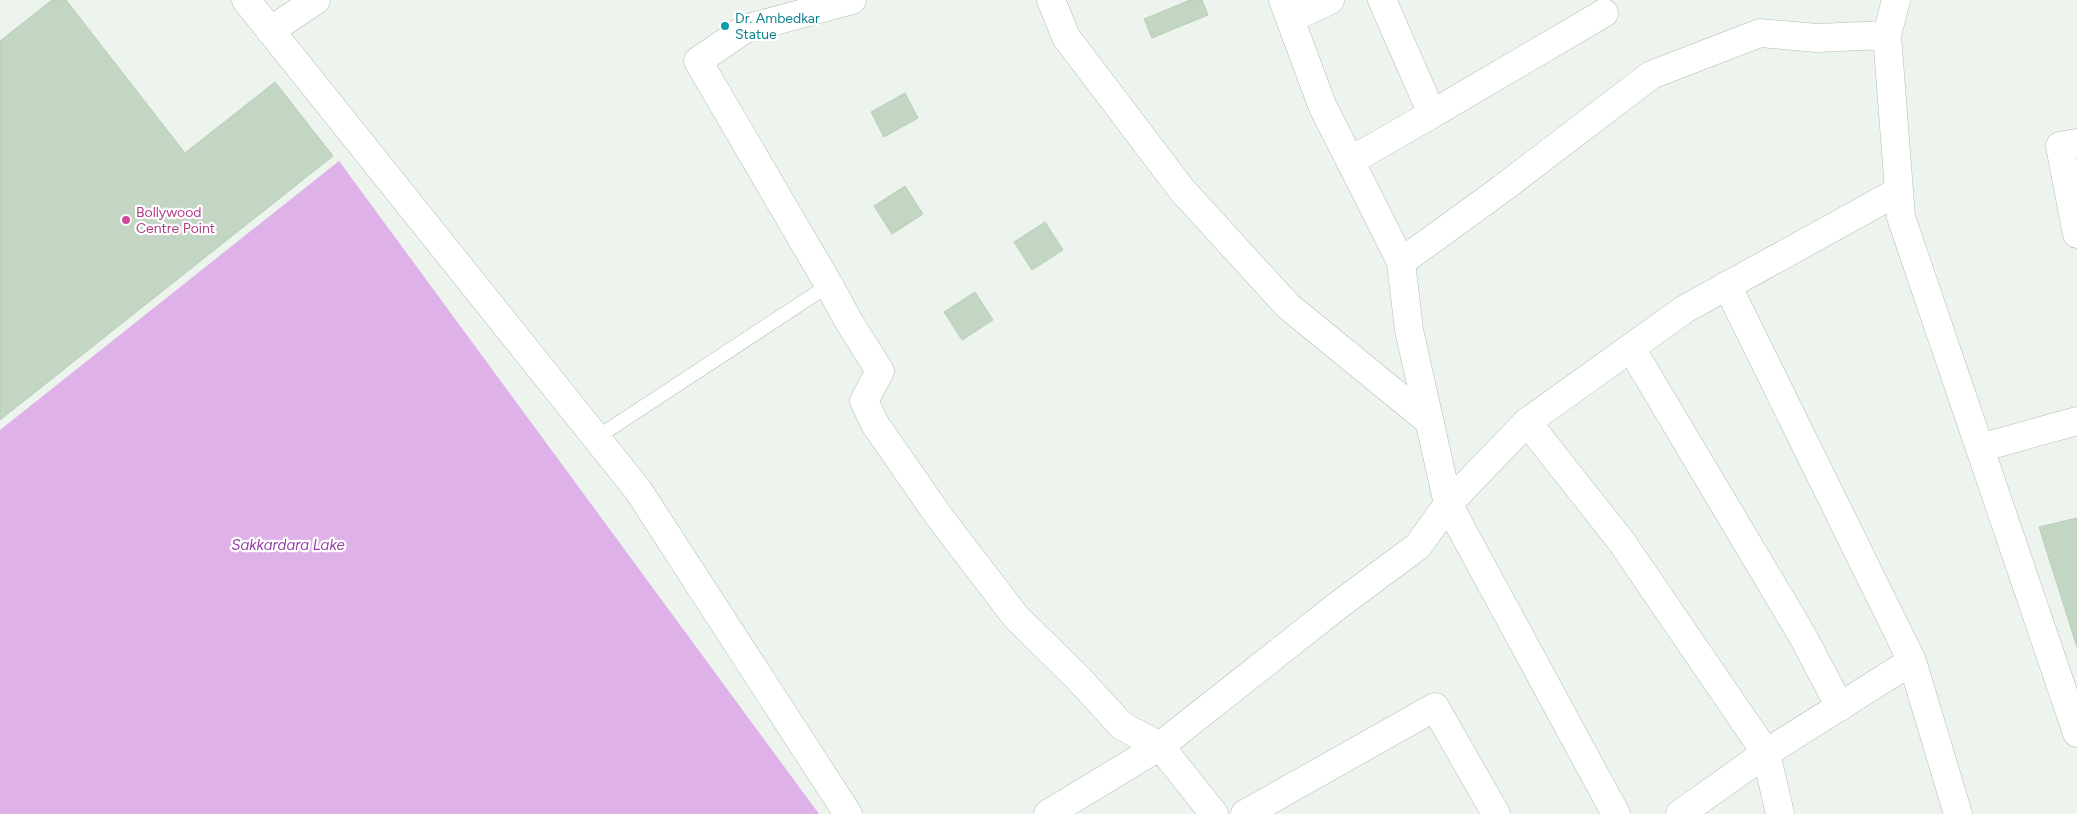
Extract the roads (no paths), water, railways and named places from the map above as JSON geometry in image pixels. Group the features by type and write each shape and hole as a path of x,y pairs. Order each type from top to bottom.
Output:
{"street":[{"path":"246,0 638,490 848,814"},
{"path":"270,31 316,0"},
{"path":"852,0 745,29 698,61 830,285 849,322 880,371 864,401 875,424 938,515 1016,616 1078,678 1122,726 1160,746 1214,814"},
{"path":"1052,0 1066,37 1182,190 1288,306 1430,422"},
{"path":"1330,0 1286,10 1322,105 1401,262 1409,330 1448,504 1616,814"},
{"path":"1382,0 1432,114"},
{"path":"1896,0 1887,35 1901,217 2077,733"},
{"path":"1350,161 1604,13"},
{"path":"1401,262 1503,188 1651,75 1760,33 1817,38 1887,35"},
{"path":"2077,143 2060,146 2077,234"},
{"path":"1048,814 1160,746 1336,607 1418,546 1448,504 1527,422 1685,309 1899,191"},
{"path":"1728,285 1912,661 1958,814"},
{"path":"1631,348 1802,635 1840,707"},
{"path":"1980,448 2077,421"},
{"path":"1527,422 1621,541 1766,753 1780,814"},
{"path":"1680,814 1766,753 1912,661"},
{"path":"1245,814 1434,707 1496,814"}],"lane":[{"path":"596,438 830,285"}],"water":[{"name":"Sakkardara Lake","path":"339,161 819,814 0,814 0,430"}],"place":[{"name":"Dr. Ambedkar Statue","path":"725,26"},
{"name":"Bollywood Centre Point","path":"126,220"}]}
